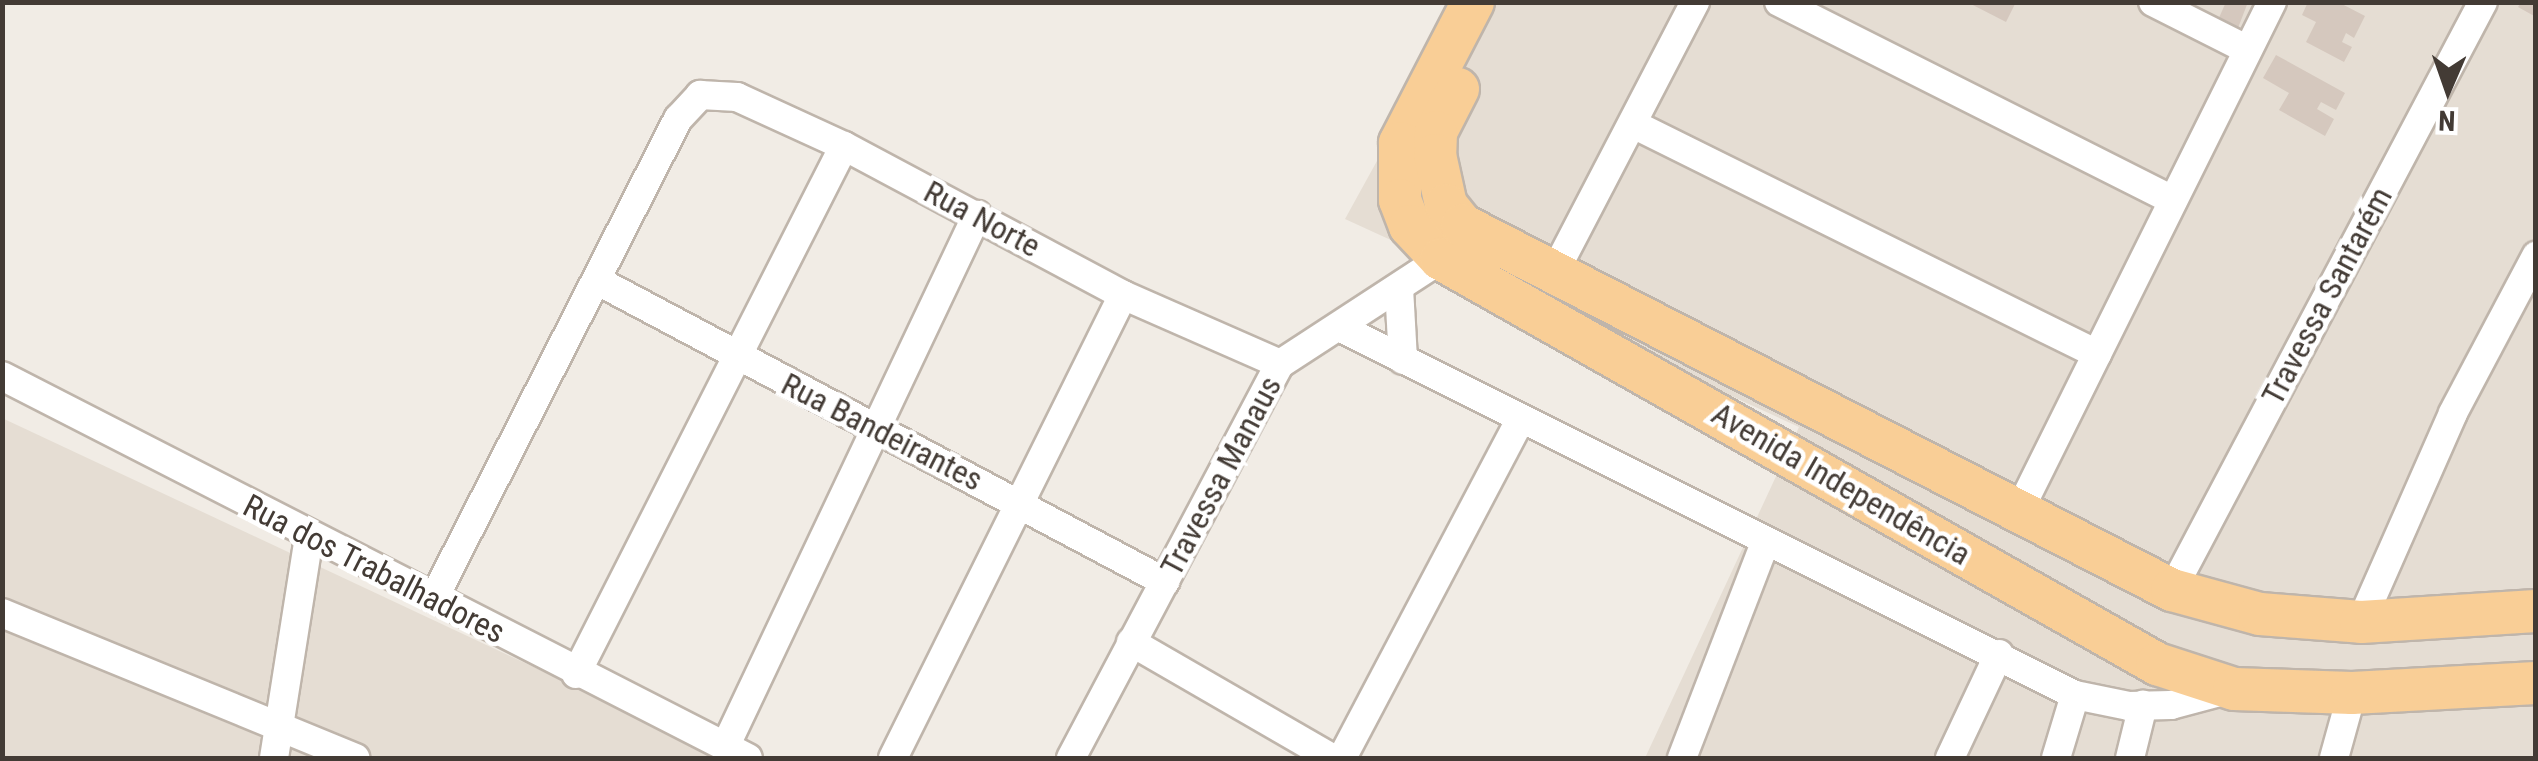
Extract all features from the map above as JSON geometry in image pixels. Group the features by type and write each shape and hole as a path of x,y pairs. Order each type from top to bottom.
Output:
{"main road":[{"name":"Avenida Independência","path":"1473,2 1400,143 1400,200 1410,226 1441,259 2157,664 2234,688 2352,693 2536,683"},
{"name":"Avenida Independência","path":"1501,2 1436,132 1439,184 1462,225 2017,515 2172,590 2260,614 2360,622 2536,611"}],"street":[{"path":"1553,275 1696,2"},
{"path":"1779,2 2174,200"},
{"path":"2153,2 2248,50"},
{"path":"2017,515 2272,2"},
{"name":"Travessa Santarém","path":"2172,590 2483,2"},
{"name":"Rua Norte","path":"598,282 685,107 716,92 844,146 1123,295 1280,364"},
{"path":"1633,124 2097,354"},
{"path":"576,674 844,146"},
{"path":"736,752 874,430 977,215"},
{"path":"2360,622 2454,413 2536,256"},
{"name":"Travessa Manaus","path":"1071,758 1280,364 1343,328 1441,259"},
{"path":"434,598 598,282"},
{"name":"Rua Bandeirantes","path":"598,282 874,430 1020,501 1165,582"},
{"path":"1399,288 1403,360"},
{"path":"893,758 1123,295"},
{"path":"1343,328 1520,421 1999,654 2075,695 2144,706 2234,688"},
{"name":"Rua dos Trabalhadores","path":"2,376 576,674 736,752"},
{"path":"1342,758 1520,421"},
{"path":"274,758 309,537"},
{"path":"1682,758 1765,543"},
{"path":"6,623 355,758"},
{"path":"1131,642 1332,758"},
{"path":"1950,758 1999,654"},
{"path":"2334,758 2352,693"},
{"path":"2056,758 2075,695"},
{"path":"2130,758 2144,706"}],"shaded area":[{"path":"1464,3 2535,3 2535,758 1645,758 1799,427 1345,219"},
{"path":"2,418 557,678 716,758 3,758"}],"building":[{"path":"1967,2 2016,2 2006,22"},
{"path":"2226,2 2248,2 2238,28 2218,20"},
{"path":"2308,2 2338,2 2365,16 2354,38 2346,33 2342,42 2352,47 2344,62 2306,42 2316,22 2302,15"},
{"path":"2521,2 2536,2 2536,17 2518,7"},
{"path":"2276,55 2345,93 2336,110 2321,102 2317,109 2334,119 2325,136 2279,110 2289,93 2263,78"}]}
